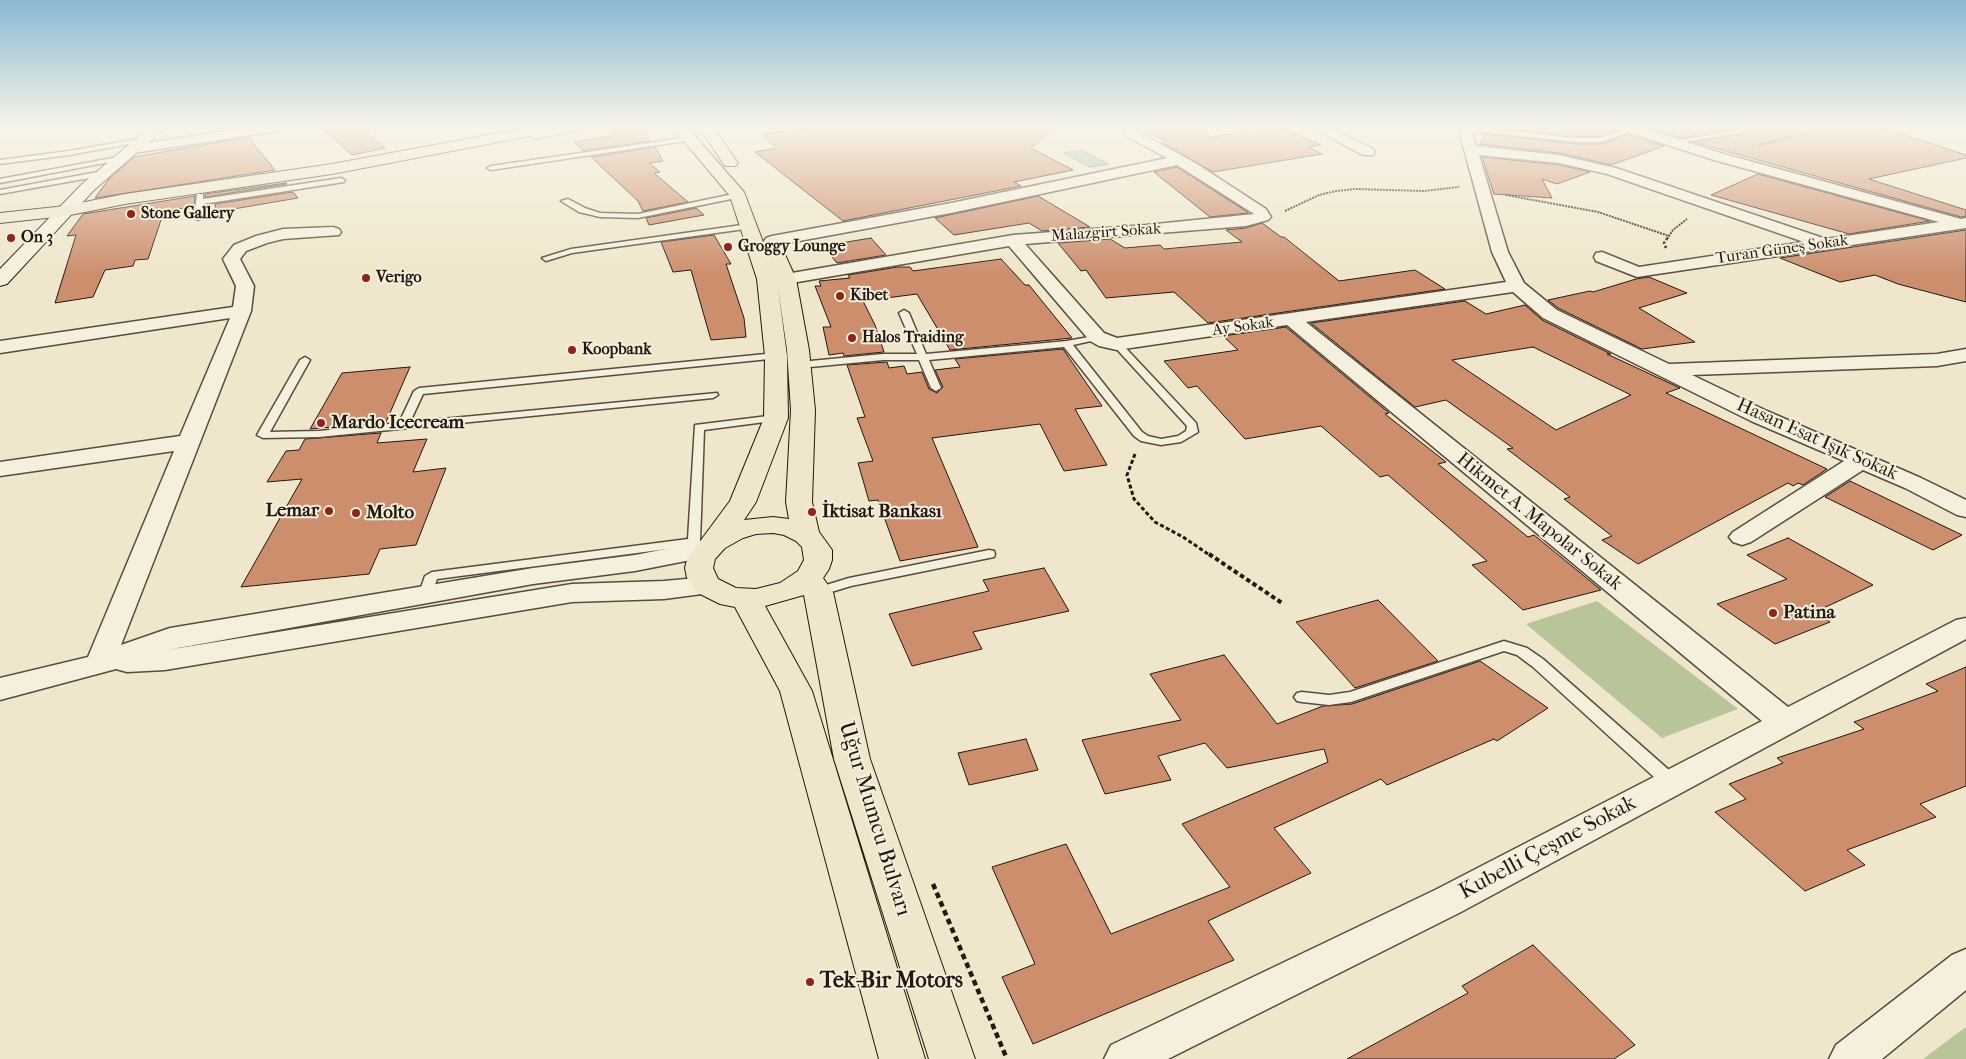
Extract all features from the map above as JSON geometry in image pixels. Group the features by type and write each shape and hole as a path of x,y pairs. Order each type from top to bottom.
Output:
{"main road":[{"path":"0,218 125,199 200,195 345,176"},
{"path":"727,176 736,186 753,194 786,279 800,365 804,410 799,502 806,535"},
{"path":"711,546 733,532 754,526 773,525 792,528 806,535 818,550 813,585 767,597 731,597 708,586 702,578 699,568 701,558 743,502 776,418 776,356 767,279 731,176"},
{"path":"0,211 54,198 88,187"},
{"path":"0,211 70,206"},
{"name":"Uğur Mumcu Bulvarı","path":"813,585 852,759 952,1059"},
{"name":"Uğur Mumcu Bulvarı","path":"746,598 796,691 902,1059"}],"street":[{"path":"0,280 99,176"},
{"path":"772,241 951,208 1101,176"},
{"path":"1205,176 1261,212 1263,217"},
{"path":"1479,176 1500,252 1517,286"},
{"path":"1628,176 1825,243"},
{"path":"1792,176 1964,224"},
{"name":"Malazgirt Sokak","path":"786,279 1013,240 1173,227 1263,217"},
{"name":"Turan Güneş Sokak","path":"1602,256 1638,272 1964,224"},
{"path":"99,664 242,311 245,286 231,258 240,248 283,234 333,232"},
{"name":"Ay Sokak","path":"1013,240 1097,337 1106,342 1117,344 1517,286"},
{"name":"Hasan Esat Işık Sokak","path":"1517,286 1550,314 1759,416 1913,483 1966,510"},
{"path":"0,347 242,311"},
{"name":"Hikmet A. Mapolar Sokak","path":"1292,320 1786,724"},
{"name":"Hasan Esat Işık Sokak","path":"1668,370 1937,360 1966,355"},
{"path":"0,469 188,442"},
{"path":"1742,537 1861,461"},
{"path":"99,664 165,660 449,602 533,576 635,563 711,546"},
{"path":"0,689 99,664 170,638 425,596 449,602 708,586"},
{"name":"Kubelli Çeşme Sokak","path":"1125,1059 1448,901 1786,724 1966,627"},
{"path":"1850,1059 1966,968"}],"lane":[{"path":"0,181 25,176"},
{"path":"0,192 84,176"},
{"path":"565,201 582,210 600,215 638,216 736,186"},
{"path":"198,218 200,195"},
{"path":"546,258 571,251 748,226"},
{"path":"904,313 936,388"},
{"path":"800,365 883,357 924,357 1067,344 1097,337"},
{"path":"1067,344 1138,434 1145,439 1160,442 1181,439 1192,432 1192,425 1117,344"},
{"path":"403,426 420,391 776,356"},
{"path":"305,360 264,435 319,434 713,395"},
{"path":"425,596 432,576 694,542 699,426 776,418"},
{"path":"813,585 849,582 989,554"},
{"path":"1302,697 1330,700 1351,696 1504,646 1522,651 1538,663 1672,783"}],"path":[{"path":"1263,217 1284,212 1319,195 1336,191 1355,189 1424,191 1482,188 1598,212 1669,236"},
{"path":"1673,266 1664,243 1694,212 1691,197"},
{"path":"1145,439 1135,454 1127,475 1134,499 1155,522 1183,537 1282,603"},
{"path":"929,874 1007,1059"}],"shaded area":[{"path":"1597,601 1738,709 1662,738 1526,624"},
{"path":"1966,1027 1966,1059 1923,1059"}],"building":[{"path":"112,176 234,176 95,198"},
{"path":"612,176 658,176 688,202 643,211 638,201"},
{"path":"786,176 1041,176 1014,182 1021,186 843,221"},
{"path":"1160,176 1192,176 1248,213 1210,217"},
{"path":"1488,176 1578,176 1557,184 1542,179 1552,198 1494,194"},
{"path":"1753,176 1767,176 1930,221 1849,234 1711,195"},
{"path":"1817,176 1881,176 1869,179 1966,210 1966,216 1961,217"},
{"path":"287,184 205,197 205,194"},
{"path":"293,192 298,198 216,212 215,204"},
{"path":"195,196 194,207 164,211 148,259 135,260 133,266 105,270 93,297 55,303 76,235 67,236 83,214"},
{"path":"1038,196 1090,227 1042,231 1029,223 954,235 935,218"},
{"path":"696,208 704,215 649,225 646,218"},
{"path":"1262,223 1281,237 1284,237 1339,281 1415,270 1445,289 1208,323 1174,292 1106,298 1086,270 1081,271 1058,243 1110,239 1125,248 1160,245 1164,249 1242,242 1226,230 1246,228"},
{"path":"1966,230 1966,302 1898,284 1875,275 1840,282 1780,258"},
{"path":"714,235 731,264 726,264 744,318 746,337 711,340 691,270 673,272 661,242"},
{"path":"871,238 886,255 837,263 823,246"},
{"path":"1001,259 1025,285 1029,285 1072,338 950,350 917,294 863,301 875,325 884,352 844,356 843,353 829,355 823,327 831,327 815,286 821,286 819,281 850,278 848,275 898,267 910,267 913,271"},
{"path":"1649,277 1687,293 1639,308 1695,342 1642,349 1558,308 1548,300 1590,291 1593,292"},
{"path":"1465,301 1486,314 1525,305 1542,320 1611,354 1607,354 1680,388 1666,393 1827,469 1803,485 1798,483 1793,486 1788,483 1638,564 1602,540 1612,536 1564,499 1570,497 1507,449 1513,448 1446,400 1415,407 1311,323","holes":["1533,347 1631,395 1556,430 1452,360"]},
{"path":"1286,327 1389,413 1385,414 1446,462 1438,464 1528,537 1534,535 1601,590 1523,610 1472,565 1487,561 1388,475 1380,477 1321,426 1245,439 1197,386 1188,388 1164,361 1238,350 1223,336"},
{"path":"1063,349 1102,406 1075,409 1107,465 1064,471 1040,424 932,438 978,547 900,561 878,500 869,501 858,463 873,461 857,418 865,417 847,365 887,362 889,368 904,366 907,374 922,372 929,389 937,393 943,387 935,370 960,367 955,359"},
{"path":"410,367 386,422 310,429 342,373"},
{"name":"Molto","path":"381,433 377,443 427,439 413,472 446,468 416,545 380,549 369,574 241,587 302,479 267,482 286,451 299,450 305,439"},
{"path":"1850,481 1962,535 1933,550 1825,497"},
{"path":"1788,538 1873,585 1815,612 1830,622 1775,644 1717,604 1787,579 1747,555"},
{"path":"1044,568 1069,611 973,632 982,649 912,666 889,614 989,591 983,580"},
{"path":"1378,600 1438,661 1355,688 1296,622"},
{"path":"1224,655 1277,724 1323,706 1352,704 1480,661 1548,708 1497,741 1494,739 1387,785 1381,779 1274,828 1311,873 1208,921 1234,960 1033,1044 1002,977 1035,964 992,867 1066,844 1111,934 1230,887 1182,824 1328,762 1324,749 1227,768 1205,743 1158,756 1171,780 1105,794 1082,740 1181,720 1150,674"},
{"path":"1966,667 1966,786 1920,804 1936,817 1847,850 1865,865 1805,891 1715,812 1746,799 1729,784 1783,763 1777,758 1864,729 1854,722 1938,691 1926,684"},
{"path":"1026,739 1038,770 969,785 958,753"},
{"path":"1533,945 1635,1045 1614,1059 1347,1059 1468,993 1462,986"}],"place":[{"name":"Stone Gallery","path":"131,214"},
{"name":"On 3","path":"11,238"},
{"name":"Groggy Lounge","path":"728,247"},
{"name":"Verigo","path":"366,278"},
{"name":"Kibet","path":"840,296"},
{"name":"Halos Traiding","path":"852,338"},
{"name":"Koopbank","path":"572,350"},
{"name":"Mardo Icecream","path":"321,423"},
{"name":"Lemar","path":"329,511"},
{"name":"İktisat Bankası","path":"812,512"},
{"name":"Molto","path":"356,513"},
{"name":"Patina","path":"1773,613"},
{"name":"Tek-Bir Motors","path":"810,982"}]}
